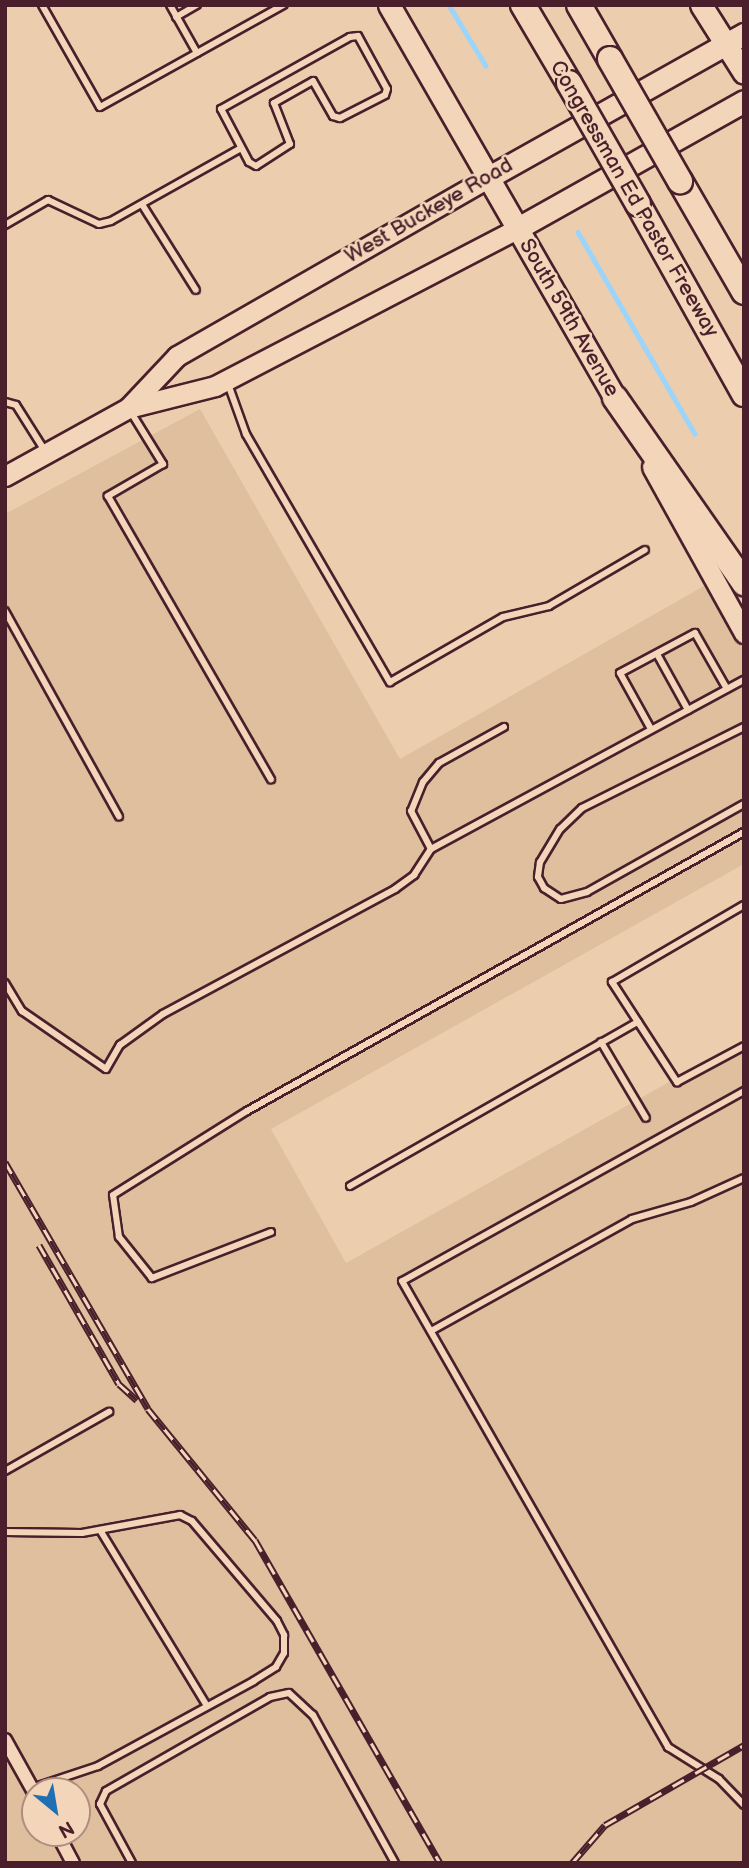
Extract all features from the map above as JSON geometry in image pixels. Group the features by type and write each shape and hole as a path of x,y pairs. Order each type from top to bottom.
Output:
{"highway":[{"name":"Congressman Ed Pastor Freeway","path":"523,5 744,394"},
{"path":"579,5 744,292"},
{"path":"615,398 744,583"}],"main road":[{"name":"South 59th Avenue","path":"389,5 615,398 744,633"},
{"path":"701,5 735,39 744,73"},
{"name":"West Buckeye Road","path":"128,408 177,356 735,39"},
{"name":"West Buckeye Road","path":"5,476 128,408 226,379 517,228 744,101"}],"street":[{"path":"5,1740 26,1777"},
{"path":"64,1847 73,1863"}],"lane":[{"path":"42,5 100,107 283,5"},
{"path":"170,5 197,53"},
{"path":"176,17 197,5"},
{"path":"358,36 387,89 385,95 340,118 333,116 313,81 274,103 290,144 256,166 241,148 220,109 350,37 358,36"},
{"path":"5,225 48,200 99,224 143,206 241,148"},
{"path":"143,206 196,290"},
{"path":"226,379 246,434 390,682 503,617 549,606 646,550"},
{"path":"5,402 16,405 46,453"},
{"path":"128,408 163,464 108,496 271,780"},
{"path":"5,611 119,817"},
{"path":"651,729 620,673 695,633 727,689"},
{"path":"657,654 688,710"},
{"path":"5,983 22,1011 106,1069 120,1045 163,1014 395,889 414,875 431,849 744,681"},
{"path":"431,849 411,811 423,782 439,763 504,727"},
{"path":"744,727 582,808 560,828 540,862 538,877 544,888 561,899 587,892 744,804"},
{"path":"271,1232 152,1278 119,1237 113,1195 247,1111 744,832"},
{"path":"744,905 612,982 677,1082 744,1046"},
{"path":"350,1186 638,1023"},
{"path":"601,1042 646,1118"},
{"path":"744,1091 402,1281 668,1748 719,1779 744,1805"},
{"path":"431,1331 632,1219 691,1202 744,1178"},
{"path":"5,1471 109,1412"},
{"path":"5,1532 100,1530 156,1516 180,1515 192,1521 277,1621 284,1653 276,1667 98,1766 70,1777"},
{"path":"100,1530 207,1706"},
{"path":"132,1863 100,1804 106,1791 270,1697 289,1693 313,1715 395,1863"}],"shaded area":[{"path":"200,409 400,759 704,586 744,651 744,864 271,1129 346,1263 744,1040 744,1863 5,1863 5,514"}],"waterway":[{"path":"449,5 486,66"},
{"path":"578,232 695,434"}],"railway":[{"path":"5,1162 148,1409 255,1540 440,1863"},
{"path":"39,1245 119,1384 137,1400"},
{"path":"572,1863 605,1825 744,1745"}]}
